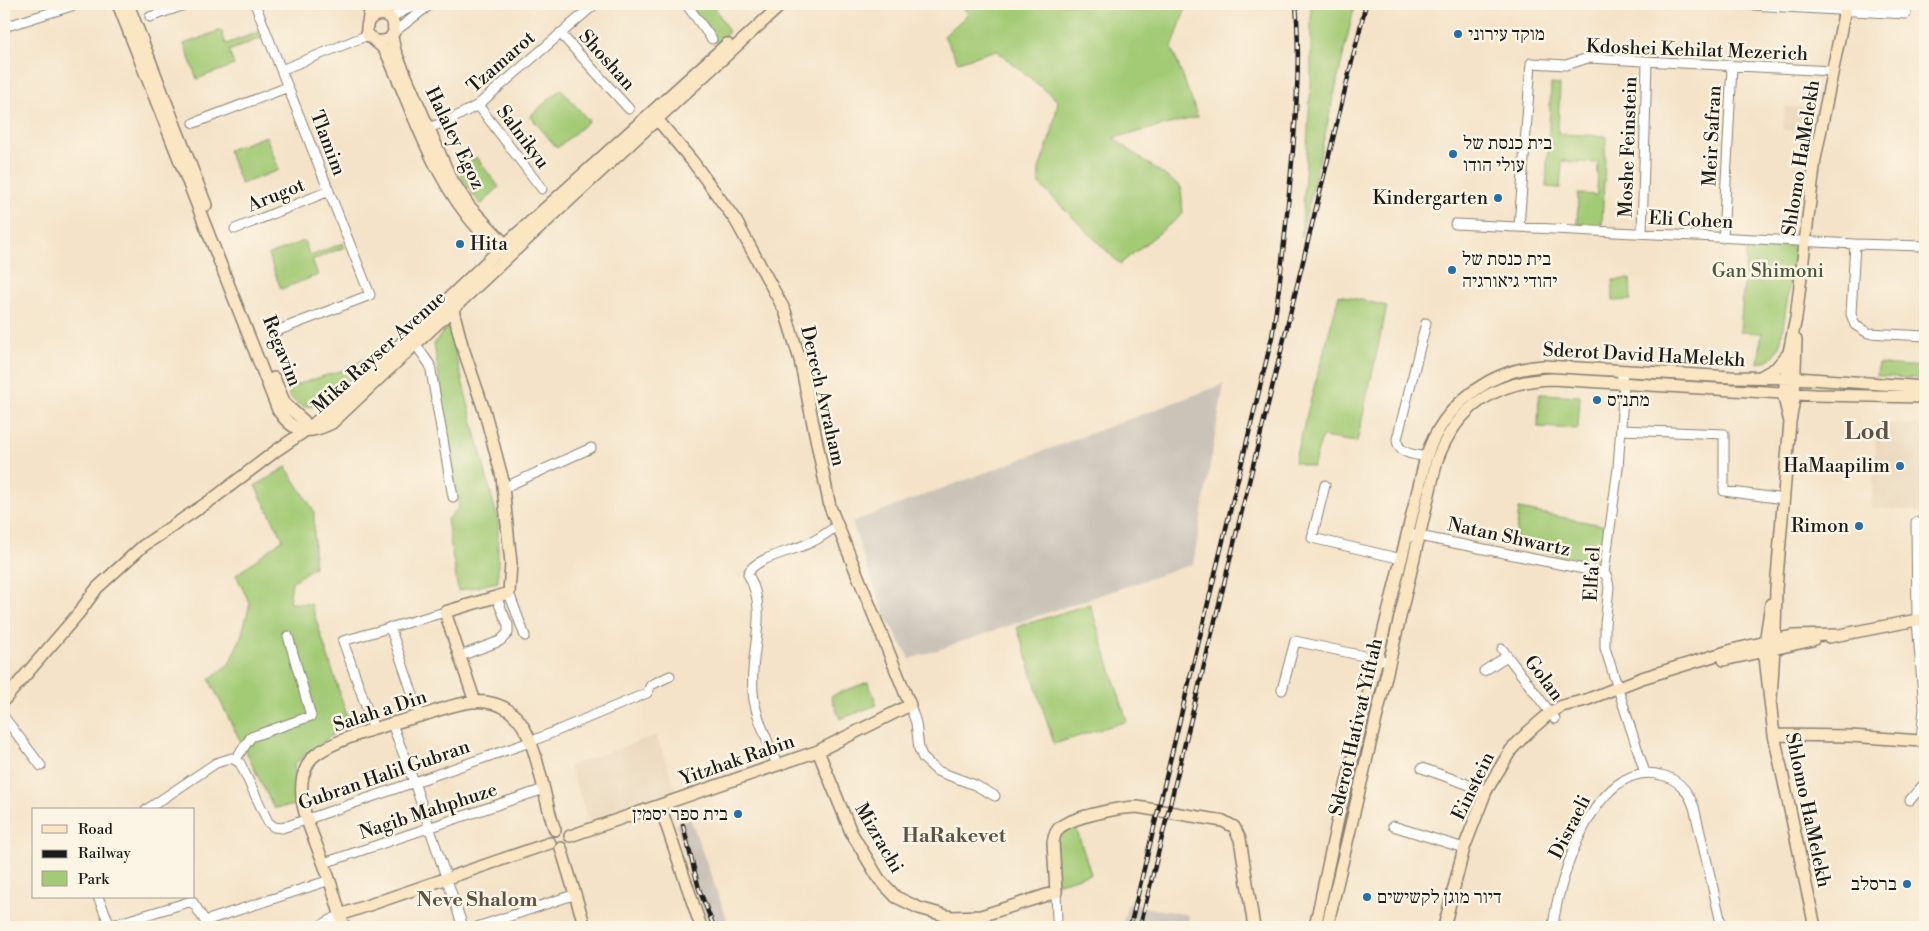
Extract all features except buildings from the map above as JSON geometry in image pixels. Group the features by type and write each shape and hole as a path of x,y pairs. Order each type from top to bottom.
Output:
{"street":[{"path":"4,27 78,4"},
{"name":"Regavim","path":"118,4 272,397 286,422 296,429 306,431 304,421 285,404 280,394 128,4"},
{"path":"150,17 187,4"},
{"name":"Tlamim","path":"256,4 370,295 274,332"},
{"path":"369,4 370,11 367,26 372,38"},
{"path":"377,4 394,24 393,34"},
{"path":"368,22 374,16 388,17 417,4"},
{"path":"282,70 372,38 385,42 431,4"},
{"name":"Tzamarot","path":"423,130 446,122 478,105 595,4"},
{"path":"686,4 712,39"},
{"name":"Mika Rayser Avenue","path":"306,431 502,248 771,4"},
{"name":"Mika Rayser Avenue","path":"306,431 318,430 332,423 657,118 782,4"},
{"path":"1735,4 1846,7 1906,14 1907,4"},
{"name":"Shlomo HaMelekh","path":"1815,927 1774,735 1770,699 1768,621 1776,589 1790,422 1785,405 1789,393 1812,181 1846,7"},
{"name":"Shoshan","path":"560,33 629,109"},
{"name":"Halaley Egoz","path":"393,34 395,51 423,130"},
{"name":"Halaley Egoz","path":"372,38 387,54 423,130 462,196 509,256"},
{"name":"Kdoshei Kehilat Mezerich","path":"1519,227 1531,63 1566,65 1588,58 1832,72"},
{"name":"Moshe Feinstein","path":"1642,234 1647,62"},
{"name":"Meir Safran","path":"1722,238 1732,67"},
{"path":"194,123 288,87"},
{"name":"Salnikyu","path":"478,105 542,189"},
{"name":"Derech Avraham","path":"657,118 693,162 736,221 785,311 800,360 830,507 910,705"},
{"name":"Arugot","path":"235,229 329,191"},
{"name":"Eli Cohen","path":"1454,224 1925,246"},
{"path":"1855,244 1851,314 1855,325 1868,333 1925,336"},
{"path":"453,310 462,345 485,413 502,477 511,563 509,593 525,636"},
{"name":"Shlomo HaMelekh","path":"1790,378 1789,353 1796,318"},
{"path":"1426,322 1396,439 1400,450 1426,457"},
{"path":"416,345 430,365 453,497"},
{"path":"1759,378 1776,368 1789,353"},
{"name":"Sderot David HaMelekh","path":"1406,538 1426,457 1433,438 1452,411 1467,396 1498,376 1522,369 1544,366 1759,378 1790,378 1925,387"},
{"name":"Elfa'el","path":"1620,370 1624,383 1621,430 1618,468 1604,573 1609,587 1605,624 1605,648 1645,773"},
{"name":"Sderot David HaMelekh","path":"1420,536 1442,447 1457,422 1479,402 1505,387 1533,380 1552,379 1789,393 1925,397"},
{"path":"299,416 310,417 327,412"},
{"path":"1621,430 1724,434 1724,492 1784,499"},
{"path":"4,700 98,588 143,546 214,498 277,450 306,431"},
{"path":"503,488 591,448"},
{"path":"1324,485 1312,538 1402,559"},
{"path":"1774,735 1850,736 1923,742 1925,708 1916,522"},
{"path":"778,765 755,706 752,677 758,602 755,587 748,574 749,570 768,558 808,544 838,525"},
{"name":"Natan Shwartz","path":"1406,538 1420,536 1604,573"},
{"name":"Sderot Hativat Yiftah","path":"1327,927 1420,536"},
{"name":"Sderot Hativat Yiftah","path":"1315,927 1336,828 1406,538"},
{"path":"374,729 344,641 390,626 509,593"},
{"path":"460,656 500,641 508,633 508,624 496,597"},
{"path":"445,612 476,702"},
{"name":"Einstein","path":"1444,927 1464,848 1486,791 1511,750 1527,732 1573,702 1586,700 1617,687 1668,670 1770,645 1799,635 1835,635 1921,620"},
{"path":"390,626 420,716"},
{"path":"149,808 216,763 232,758 235,760 250,737 311,716 288,636"},
{"path":"1282,690 1295,641 1377,660 1391,657"},
{"name":"Golan","path":"1484,671 1505,652 1553,716"},
{"name":"Gubran Halil Gubran","path":"235,760 240,763 268,822 274,827 282,828 530,742 647,693 650,685 670,676"},
{"name":"Salah a Din","path":"344,927 301,795 303,774 312,757 325,748 374,729 457,705 476,702 500,706 514,714 524,727 556,830"},
{"path":"910,705 916,723 919,749 923,758 937,771 962,779 995,796"},
{"name":"Yitzhak Rabin","path":"570,836 818,751 910,705"},
{"name":"Einstein","path":"1451,927 1469,854 1492,793 1522,747 1553,716"},
{"path":"4,717 42,766"},
{"path":"392,724 414,782 463,927"},
{"name":"Mizrachi","path":"818,751 851,832 879,879 896,897 919,908 951,917 981,916 1056,892"},
{"path":"1422,768 1486,791"},
{"path":"1645,773 1655,773 1671,778 1688,792 1696,816 1722,927"},
{"name":"Disraeli","path":"1553,927 1566,869 1576,842 1588,820 1608,792 1620,783 1645,773"},
{"path":"1910,800 1925,783"},
{"name":"Nagib Mahphuze","path":"324,863 544,790"},
{"path":"660,806 701,927"},
{"path":"1057,919 1053,842 1056,832 1064,824 1123,808 1158,809 1223,820 1234,827 1240,839 1254,927"},
{"path":"1393,826 1464,848"},
{"path":"556,830 564,830 570,836 567,845 561,848 554,847 550,843 551,836 556,830"},
{"path":"318,927 340,915 550,843"},
{"path":"561,848 585,927"},
{"path":"98,898 108,926 192,901 204,921 330,880"},
{"path":"477,927 576,894"}],"shaded area":[{"path":"1785,107 1807,108 1805,131 1783,130"},
{"path":"1224,384 1193,564 910,659 886,617 852,522"},
{"name":"HaMaapilim","path":"1877,423 1925,424 1925,516 1914,511 1871,508"},
{"path":"656,735 677,792 590,824 569,766"},
{"path":"690,818 730,927 709,927 676,824"},
{"path":"1128,904 1188,915 1189,927 1121,927"}],"green space":[{"path":"689,4 713,4 729,32 717,43"},
{"path":"961,4 1187,4 1172,48 1198,117 1113,138 1181,187 1183,214 1120,264 1039,184 1039,169 1052,132 1058,101 996,50 958,62 944,36 968,14"},
{"path":"1311,4 1355,4 1301,238 1311,83"},
{"path":"221,30 226,44 259,32 261,38 229,51 234,65 197,79 184,44"},
{"path":"1551,84 1560,85 1558,134 1606,136 1602,225 1577,224 1578,194 1597,195 1598,163 1562,161 1560,188 1546,187"},
{"path":"561,89 589,121 557,148 530,116"},
{"path":"266,136 279,170 241,184 228,150"},
{"path":"476,157 499,187 481,205 457,172"},
{"path":"304,241 310,256 343,243 345,247 312,260 318,275 281,289 268,255"},
{"name":"Gan Shimoni","path":"1747,244 1787,244 1791,246 1795,253 1780,346 1771,358 1758,363 1762,333 1740,332"},
{"path":"1630,279 1631,300 1613,301 1613,280"},
{"path":"1339,295 1387,306 1357,442 1322,437 1313,467 1294,462"},
{"path":"448,325 498,521 498,582 458,591 447,519 459,508 434,344"},
{"path":"374,354 324,402 309,407 297,403 289,395 289,387 343,370"},
{"path":"1878,364 1925,367 1925,379 1877,376"},
{"path":"1539,394 1580,396 1578,429 1538,427"},
{"path":"286,467 314,511 314,567 292,582 289,603 311,604 349,722 294,764 298,805 274,808 209,679 229,664 241,637 250,604 236,575 283,539 255,486"},
{"path":"1519,509 1607,526 1602,560 1599,564 1594,564 1515,543"},
{"path":"1921,575 1925,575 1925,616 1920,616"},
{"path":"1090,604 1127,721 1054,744 1017,627"},
{"path":"868,682 877,705 840,719 831,696"},
{"path":"1074,821 1091,874 1055,884 1056,832"}],"railway":[{"path":"1130,927 1272,337 1282,266 1295,122 1298,75 1296,4"},
{"path":"1140,927 1366,4"},
{"path":"683,825 699,889 714,927"}],"place":[{"name":"מוקד עירוני","path":"1458,34"},
{"name":"בית כנסת של עולי הודו","path":"1453,154"},
{"name":"Kindergarten","path":"1498,198"},
{"name":"Hita","path":"460,244"},
{"name":"בית כנסת של יהודי גיאורגיה","path":"1452,270"},
{"name":"מתנ״ס","path":"1597,400"},
{"name":"HaMaapilim","path":"1900,466"},
{"name":"Rimon","path":"1859,526"},
{"name":"בית ספר יסמין","path":"738,814"},
{"name":"ברסלב","path":"1907,884"},
{"name":"דיור מוגן לקשישים","path":"1367,897"}],"district":[{"name":"Lod","path":"1867,432"},
{"name":"HaRakevet","path":"954,836"},
{"name":"Neve Shalom","path":"477,900"}]}
